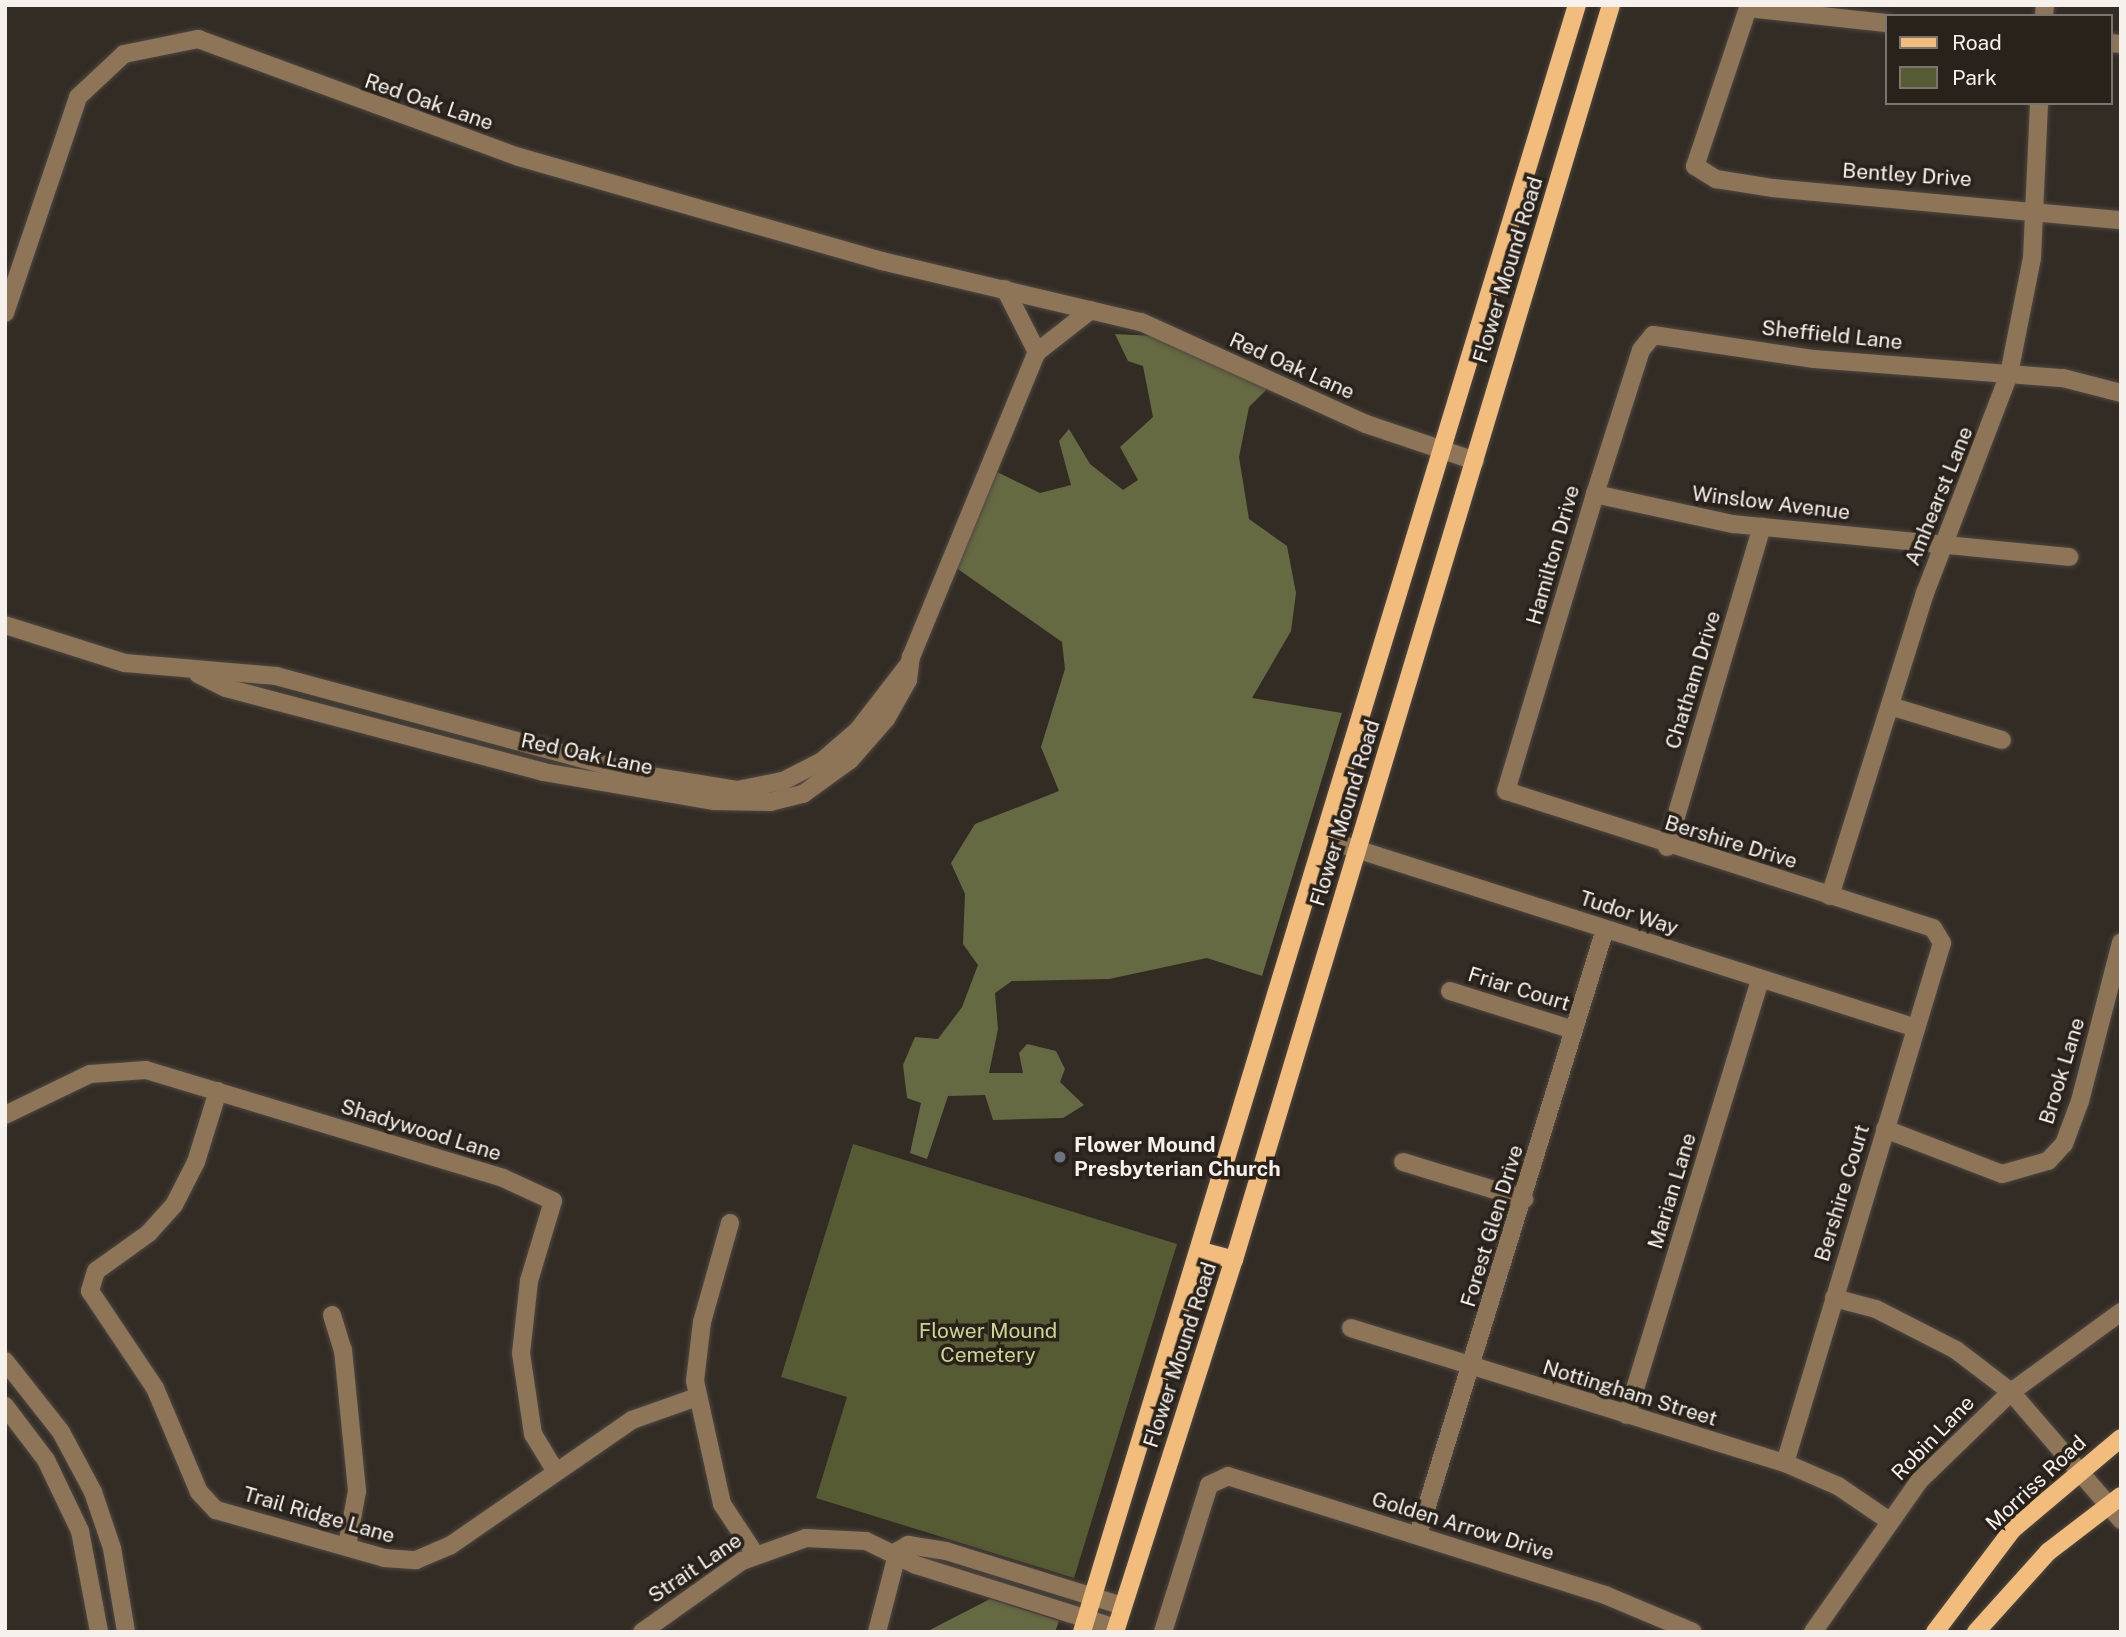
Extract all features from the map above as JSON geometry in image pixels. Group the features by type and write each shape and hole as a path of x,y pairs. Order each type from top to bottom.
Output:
{"main road":[{"name":"Flower Mound Road","path":"1084,1625 1328,840 1577,5"},
{"name":"Flower Mound Road","path":"1115,1630 1234,1260 1611,5"},
{"path":"1201,1251 1234,1260"},
{"name":"Morriss Road","path":"1936,1632 2013,1529 2078,1471 2121,1438"},
{"path":"1976,1632 2048,1552 2115,1500"}],"street":[{"path":"1758,6 1884,23"},
{"name":"Bentley Drive","path":"1758,6 1742,15 1695,166 1716,178 1773,188 2037,208 2121,220"},
{"name":"Red Oak Lane","path":"5,313 78,97 112,60 177,39 231,50 519,157 881,261 1141,322 1345,415 1475,461"},
{"name":"Amhearst Lane","path":"1830,896 1943,546 2008,374 2037,208 2039,105"},
{"path":"1005,289 1037,352"},
{"name":"Red Oak Lane","path":"5,625 58,647 198,674 276,676 638,774 737,790 783,781 822,761 858,730 909,664 1037,352 1091,310"},
{"name":"Sheffield Lane","path":"1653,335 1814,359 2063,378 2121,393"},
{"name":"Hamilton Drive","path":"1506,791 1641,350 1653,335"},
{"name":"Winslow Avenue","path":"1595,494 1665,513 1762,527 2068,557"},
{"name":"Chatham Drive","path":"1667,846 1762,527"},
{"path":"1890,706 2002,740"},
{"name":"Bershire Drive","path":"1506,791 1667,846 1933,928 1939,937"},
{"name":"Tudor Way","path":"1328,840 1916,1028"},
{"name":"Forest Glen Drive","path":"1418,1535 1473,1369 1605,929"},
{"name":"Bershire Court","path":"1785,1463 1916,1028 1939,937"},
{"name":"Brook Lane","path":"1885,1129 2002,1174 2048,1161 2064,1143 2080,1101 2121,942"},
{"name":"Marian Lane","path":"1627,1415 1760,980"},
{"name":"Friar Court","path":"1450,991 1574,1030"},
{"name":"Shadywood Lane","path":"5,1115 57,1084 108,1070 146,1070 503,1178 553,1200 529,1281 521,1353 533,1434 556,1472"},
{"name":"Trail Ridge Lane","path":"218,1090 196,1162 174,1205 149,1233 96,1271 90,1291 155,1388 199,1492 216,1510 402,1561 437,1553 632,1420 697,1397"},
{"path":"1403,1161 1524,1199"},
{"path":"730,1223 702,1322 697,1397 722,1504 755,1555"},
{"path":"1834,1298 1876,1309 1956,1350 2011,1392 2078,1471 2115,1500 2121,1520"},
{"name":"Robin Lane","path":"1813,1632 1888,1520 2011,1392 2121,1312"},
{"path":"331,1315 343,1350 357,1491 347,1546"},
{"name":"Nottingham Street","path":"1351,1328 1473,1369 1785,1463 1838,1486 1888,1520"},
{"path":"5,1361 61,1432 93,1492 113,1548 126,1632"},
{"path":"5,1406 46,1460 80,1531 99,1632"},
{"name":"Golden Arrow Drive","path":"1163,1632 1209,1485 1228,1476 1605,1595 1693,1632"},
{"name":"Strait Lane","path":"642,1632 755,1555 796,1538 866,1541 898,1551 916,1565 1084,1625 1115,1630"},
{"name":"Strait Lane","path":"898,1551 908,1545 946,1551 1123,1606"},
{"path":"877,1632 898,1551"}],"green space":[{"path":"1115,334 1155,336 1267,389 1249,407 1239,457 1249,519 1287,546 1296,593 1291,631 1252,698 1342,713 1262,976 1207,958 1109,979 1012,981 995,993 998,1029 989,1073 1023,1073 1019,1053 1027,1044 1056,1051 1065,1069 1060,1082 1084,1105 1063,1118 993,1120 985,1095 948,1096 927,1159 910,1153 921,1103 907,1098 903,1065 915,1037 938,1039 962,1007 978,965 963,944 965,894 951,863 975,824 1059,791 1041,747 1065,669 1062,642 955,567 997,472 1040,493 1071,485 1059,441 1069,429 1090,464 1123,490 1138,480 1120,447 1153,417 1143,366 1128,361"},
{"name":"Flower Mound Cemetery","path":"853,1144 1177,1244 1074,1578 816,1498 847,1397 781,1377"},
{"path":"990,1599 1059,1621 1055,1632 926,1632"}],"place":[{"name":"Flower Mound Presbyterian Church","path":"1060,1157"}]}
